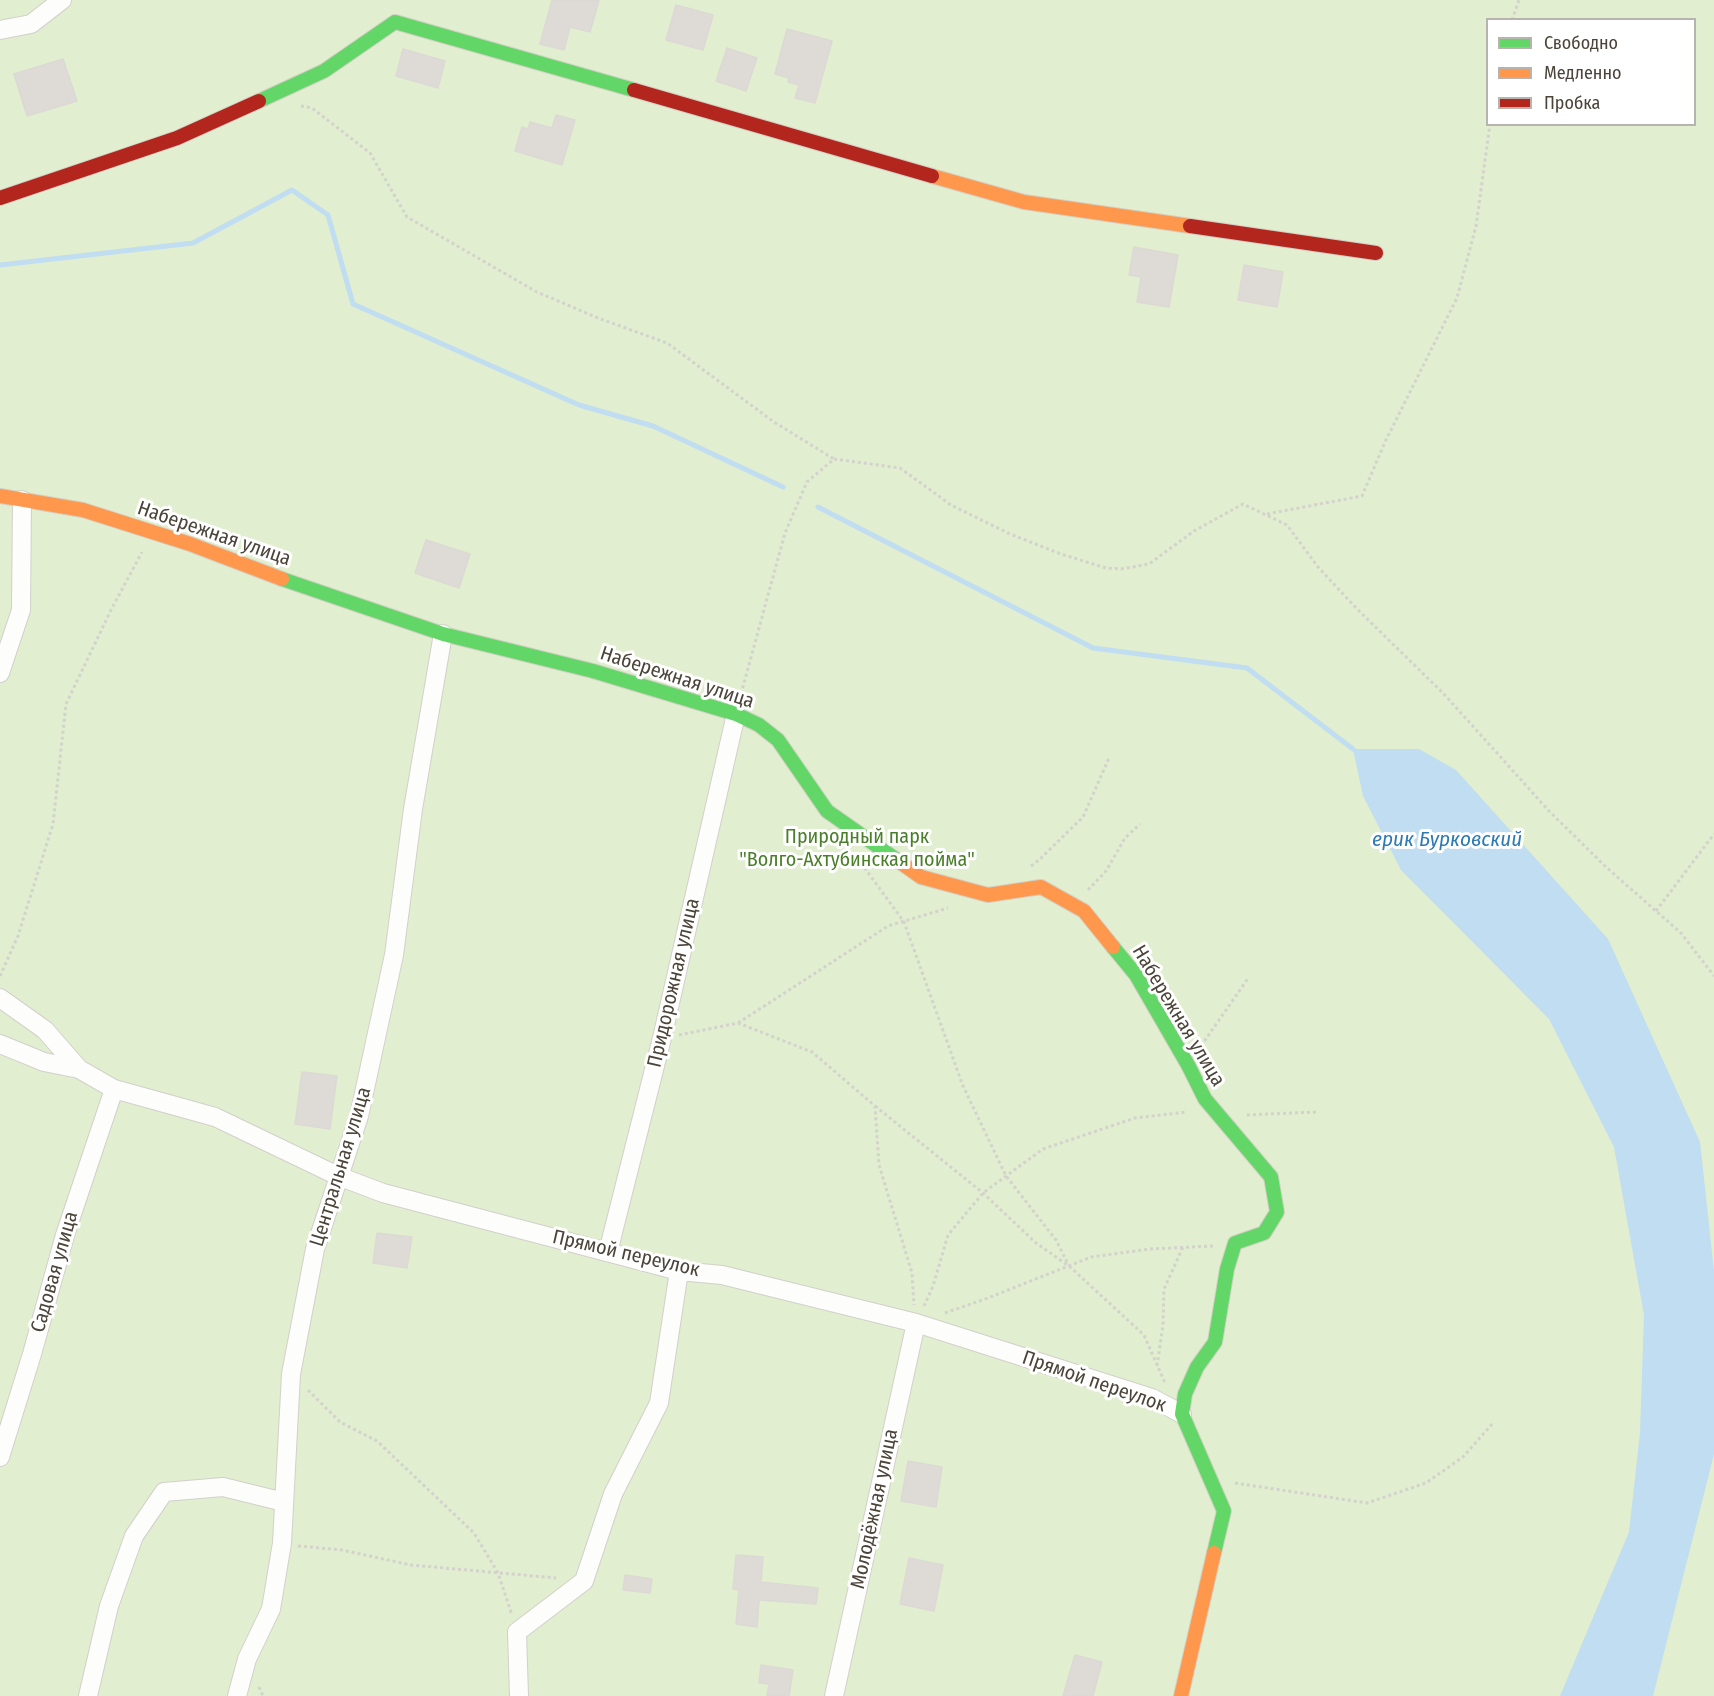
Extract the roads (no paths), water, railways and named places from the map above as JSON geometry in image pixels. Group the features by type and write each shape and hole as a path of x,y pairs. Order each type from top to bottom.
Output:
{"street":[{"path":"0,30 31,24 62,0"},
{"path":"0,198 177,138 324,70 395,22 1024,202 1376,254"},
{"name":"Набережная улица","path":"0,496 83,510 443,634 593,671 736,714 759,725 778,740 827,811 921,877 988,895 1041,887 1084,910 1136,975 1205,1099 1271,1177 1277,1212 1264,1233 1235,1243 1227,1269 1215,1342 1197,1367 1185,1394 1182,1414"},
{"path":"0,673 21,610 22,500"},
{"name":"Центральная улица","path":"237,1696 247,1659 272,1609 282,1543 291,1374 315,1249 359,1116 394,955 413,809 443,634"},
{"name":"Придорожная улица","path":"608,1251 662,1038 736,714"},
{"name":"Прямой переулок","path":"0,998 45,1030 79,1069"},
{"name":"Прямой переулок","path":"0,1044 44,1062 79,1069 114,1089 215,1117 338,1176 383,1193 679,1271 722,1275 916,1323 1152,1398 1182,1414"},
{"name":"Садовая улица","path":"0,1457 65,1235 114,1089"},
{"path":"519,1696 517,1632 584,1581 613,1494 659,1403 679,1271"},
{"name":"Молодёжная улица","path":"834,1696 916,1323"},
{"path":"1181,1696 1224,1511 1182,1414"},
{"path":"88,1696 109,1606 134,1536 164,1492 223,1487 284,1502"}],"water":[{"name":"ерик Бурковский","path":"1353,749 1419,749 1456,770 1608,939 1700,1142 1714,1271 1714,1454 1653,1696 1560,1696 1629,1532 1640,1433 1644,1315 1614,1147 1549,1019 1401,870 1363,796"}],"waterway":[{"path":"0,265 193,243 292,190 328,215 353,304 579,405 653,426 783,487"},
{"path":"818,507 1093,648 1247,668 1353,749"}],"park label":[{"name":"Природный парк \"Волго-Ахтубинская пойма\"","path":"857,848"}]}
